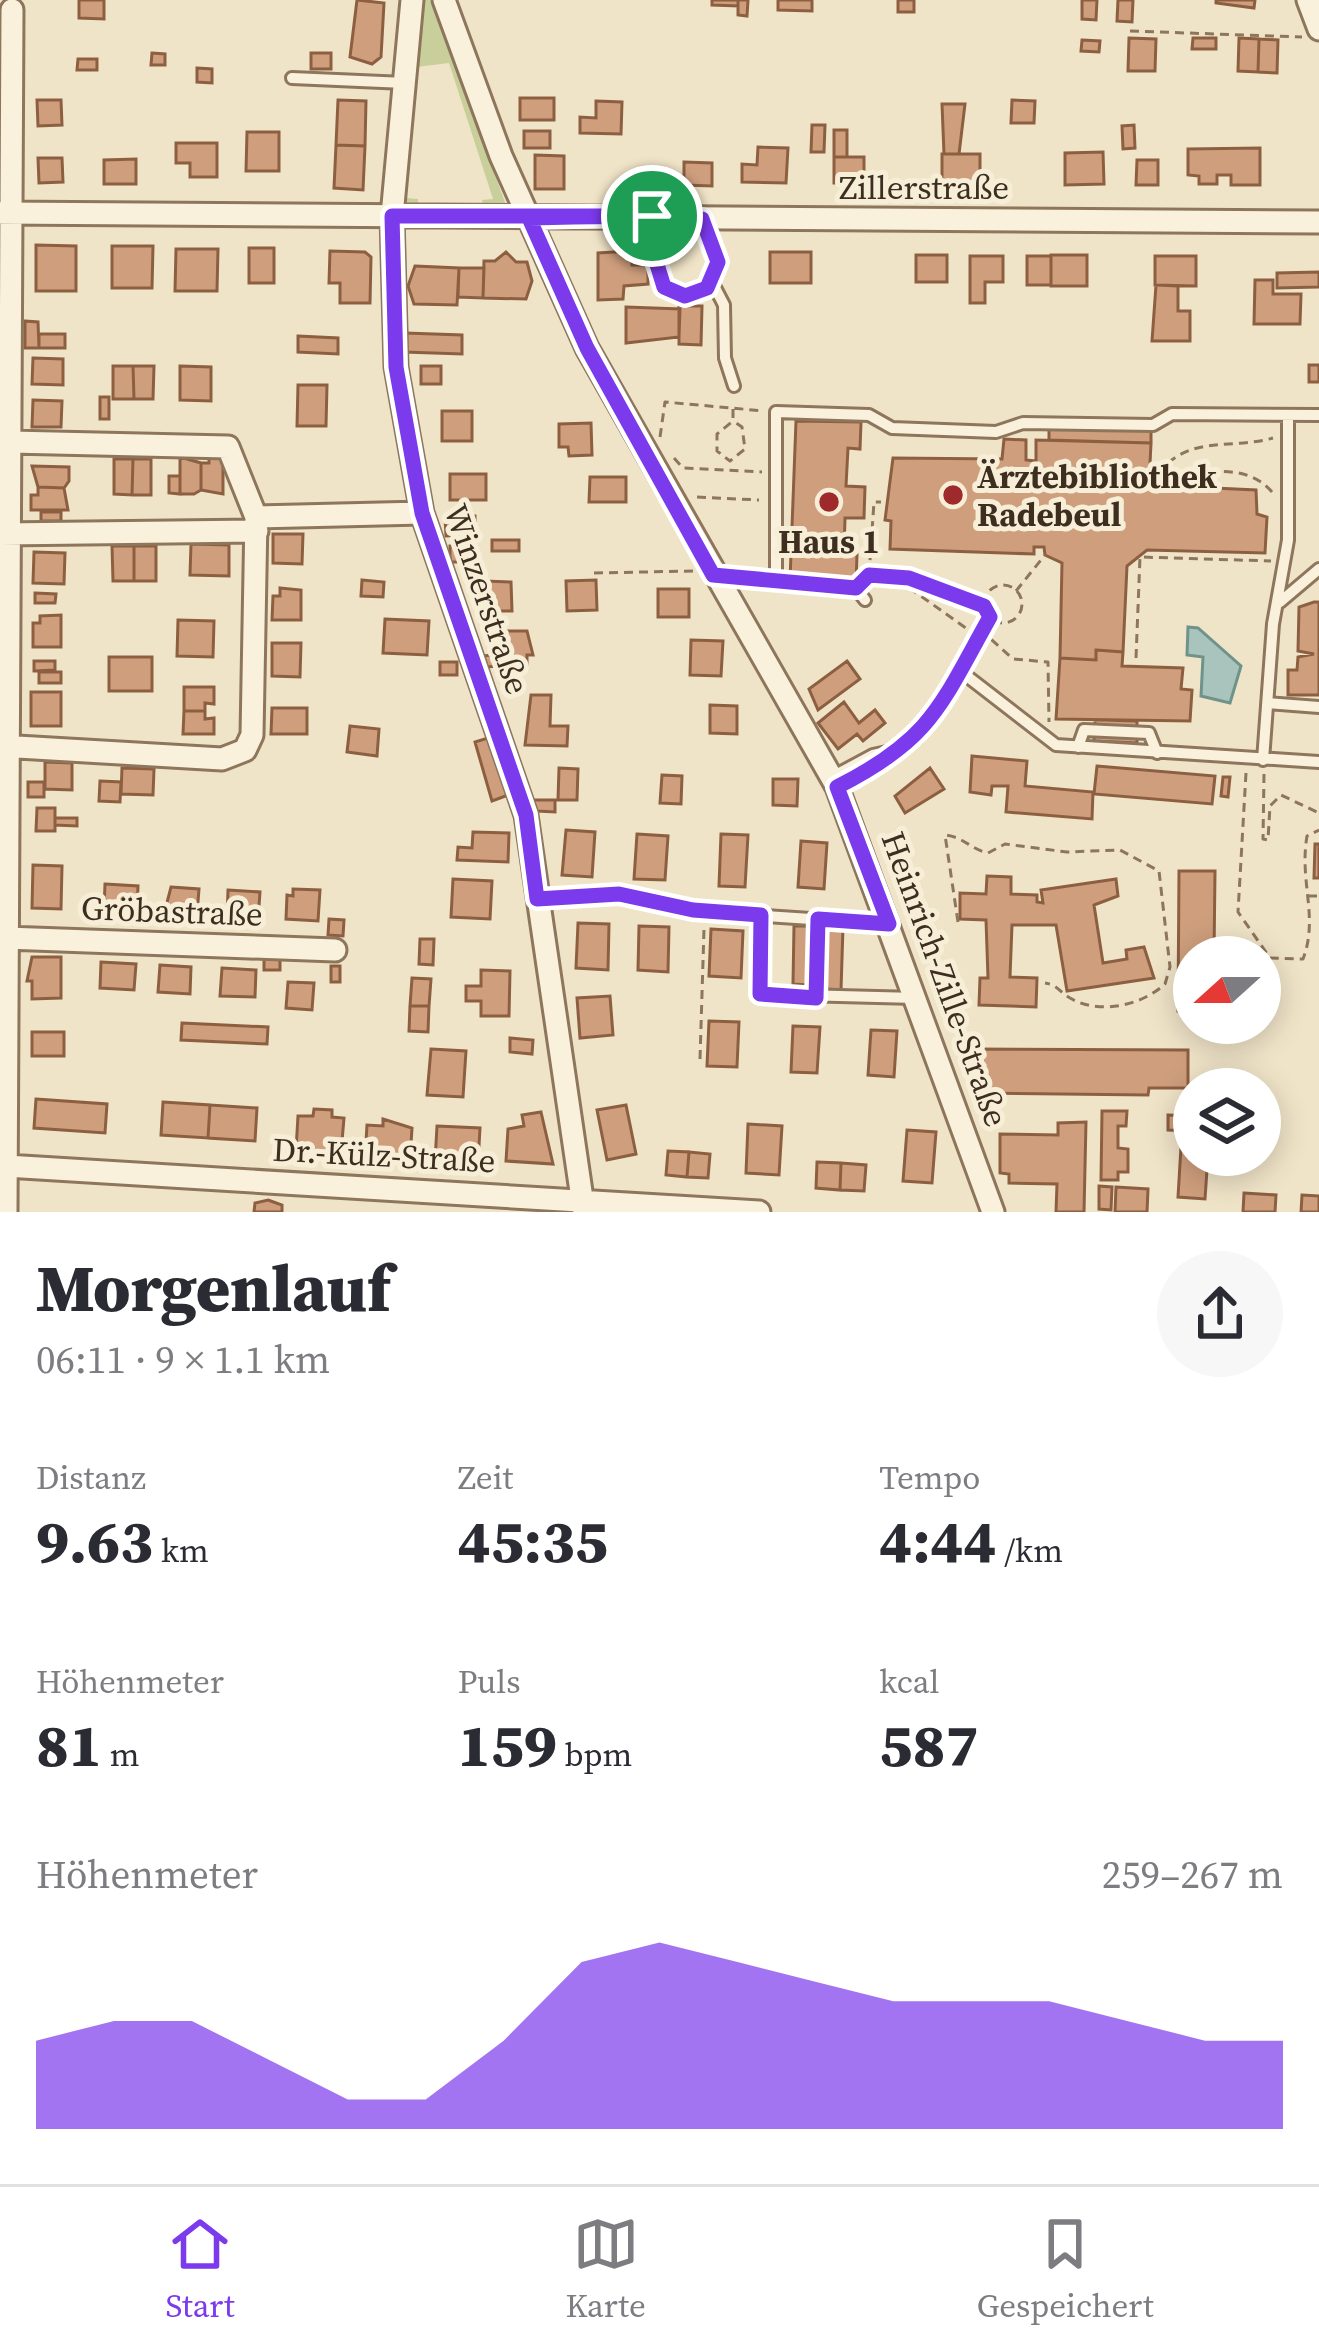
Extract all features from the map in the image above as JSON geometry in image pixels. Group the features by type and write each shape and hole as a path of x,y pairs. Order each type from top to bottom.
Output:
{"street":[{"name":"Winzerstraße","path":"412,0 392,216 396,367 422,513 526,815 583,1206"},
{"name":"Heinrich-Zille-Straße","path":"443,0 529,218 587,348 835,782 992,1212"},
{"path":"1308,0 1319,31"},
{"path":"6,1212 5,534 10,442 5,77 12,10"},
{"path":"5,213 392,216"},
{"name":"Zillerstraße","path":"392,216 1319,222"},
{"path":"4,746 222,759 245,750 252,735 257,524 235,457 218,443 10,442"},
{"path":"5,534 422,513"},
{"name":"Gröbastraße","path":"4,946 335,950"},
{"name":"Dr.-Külz-Straße","path":"5,1166 583,1206 759,1212"}],"lane":[{"path":"292,79 405,83"},
{"path":"652,216 651,245 664,287 685,296 712,282"},
{"path":"702,219 717,255 712,282 722,297 723,350 734,386"},
{"path":"865,601 856,588 776,582 776,412 869,416 892,428 996,432 1023,422 1153,425 1172,414 1319,415"},
{"path":"1264,760 1273,624 1285,561 1288,415"},
{"path":"1280,602 1319,569"},
{"path":"835,782 873,754 899,749 934,718 959,670 1049,742 1319,762"},
{"path":"1268,704 1319,707"},
{"path":"1078,747 1084,730 1137,732 1149,733 1157,753"},
{"path":"537,899 619,894 705,910 889,924"},
{"path":"761,915 760,994 916,998"},
{"path":"816,998 818,919"}],"path":[{"path":"1130,31 1301,37 1319,31"},
{"path":"659,441 665,402 776,412"},
{"path":"733,407 733,421"},
{"path":"730,461 717,451 717,434 733,421"},
{"path":"730,461 745,449 742,427 733,421"},
{"path":"1286,514 1258,477 1245,472 1156,477 1200,444 1252,444 1288,435"},
{"path":"671,455 683,468 776,472"},
{"path":"730,461 730,472"},
{"path":"668,495 776,501"},
{"path":"856,588 869,575 874,502 881,502"},
{"path":"865,523 873,524"},
{"path":"1016,591 1045,555"},
{"path":"1136,658 1140,557 1285,561"},
{"path":"594,573 710,570 776,582"},
{"path":"869,575 894,577 984,606 990,617"},
{"path":"894,577 979,637"},
{"path":"984,606 992,588 1005,585 1016,591 1021,607 1013,620 990,617"},
{"path":"959,670 990,617"},
{"path":"982,631 1012,659 1048,662 1049,742"},
{"path":"1247,759 1238,912 1270,958 1303,959 1314,933 1306,896 1307,836 1319,830"},
{"path":"1264,760 1263,839 1268,840 1270,806 1281,795"},
{"path":"1264,794 1281,795 1319,813"},
{"path":"958,922 945,835 962,837 975,850 988,854 1005,844 1067,852 1120,850 1159,871 1170,967 1165,984 1138,1001 1109,1006 1075,1000 1046,983"},
{"path":"1306,896 1319,896"},
{"path":"700,1059 705,910"}],"green space":[{"path":"422,0 430,0 506,205 483,206 482,200 493,199 449,63 417,67 406,198 418,199 418,205 400,204"}],"water":[{"path":"1188,627 1198,628 1241,666 1230,703 1201,696 1203,657 1187,655"}],"building":[{"path":"79,0 104,0 104,19 79,18"},
{"path":"357,0 384,3 381,57 372,64 350,57"},
{"path":"712,0 738,0 738,6 712,5"},
{"path":"738,0 748,0 747,16 738,15"},
{"path":"778,0 812,0 812,11 778,10"},
{"path":"898,0 914,0 914,12 898,12"},
{"path":"1082,0 1097,0 1096,20 1082,19"},
{"path":"1118,0 1133,0 1132,22 1117,21"},
{"path":"1216,0 1255,0 1254,8"},
{"path":"1129,38 1156,39 1155,71 1128,71"},
{"path":"1193,38 1216,38 1216,49 1192,49"},
{"path":"1239,38 1259,39 1258,72 1238,71"},
{"path":"1259,39 1278,40 1277,73 1258,72"},
{"path":"1082,40 1100,41 1099,52 1081,51"},
{"path":"152,53 165,54 165,65 151,65"},
{"path":"311,53 331,53 331,69 311,69"},
{"path":"78,59 97,59 97,70 77,70"},
{"path":"197,68 212,69 212,83 197,82"},
{"path":"520,98 554,98 554,120 520,120"},
{"path":"37,100 61,100 62,125 38,126"},
{"path":"338,100 366,101 365,146 336,145"},
{"path":"1012,100 1035,101 1034,123 1011,123"},
{"path":"596,101 622,102 621,134 580,133 580,117 596,118"},
{"path":"942,104 965,104 959,154 944,154"},
{"path":"812,125 825,125 824,152 811,152"},
{"path":"1134,125 1135,148 1123,149 1122,126"},
{"path":"834,130 847,130 847,157 834,157"},
{"path":"524,131 550,131 550,148 524,148"},
{"path":"247,132 279,132 279,171 246,171"},
{"path":"176,143 217,143 217,177 190,177 190,163 176,163"},
{"path":"336,145 365,146 363,190 334,188"},
{"path":"758,147 788,148 786,183 742,182 742,164 757,165"},
{"path":"1260,148 1260,185 1231,185 1231,175 1217,175 1217,184 1199,184 1199,176 1188,175 1188,149"},
{"path":"1103,152 1104,184 1065,185 1065,153"},
{"path":"942,154 980,154 980,185 942,185"},
{"path":"535,155 564,156 564,189 535,189"},
{"path":"834,157 864,157 864,183 834,183"},
{"path":"38,158 62,158 63,182 39,183"},
{"path":"136,159 136,184 104,184 104,160"},
{"path":"1137,160 1158,160 1158,185 1136,185"},
{"path":"684,162 712,163 712,186 684,185"},
{"path":"36,245 76,246 76,291 36,291"},
{"path":"112,246 153,246 152,288 112,288"},
{"path":"249,248 274,248 274,283 249,283"},
{"path":"176,249 218,249 217,291 175,291"},
{"path":"330,251 365,252 371,257 370,303 340,303 340,283 329,283"},
{"path":"506,252 516,262 527,262 532,281 526,299 483,298 484,261 495,261"},
{"path":"632,252 632,265 648,265 648,284 624,286 623,299 598,300 598,253"},
{"path":"770,252 811,252 811,283 770,283"},
{"path":"916,255 947,255 947,282 916,282"},
{"path":"1051,255 1087,255 1087,286 1051,286"},
{"path":"970,256 1003,256 1003,282 985,282 985,303 970,303"},
{"path":"1027,256 1051,256 1051,285 1027,285"},
{"path":"1155,256 1196,256 1196,286 1155,285"},
{"path":"415,266 459,268 457,305 414,304 408,286"},
{"path":"459,268 484,268 483,298 458,297"},
{"path":"1319,272 1319,287 1277,288 1277,273"},
{"path":"1255,280 1273,280 1273,294 1301,294 1300,324 1254,324"},
{"path":"1156,285 1178,286 1178,311 1190,311 1190,341 1152,341"},
{"path":"679,306 702,306 701,345 679,344"},
{"path":"626,307 680,309 679,337 626,343"},
{"path":"25,321 38,322 39,348 25,348"},
{"path":"405,333 462,335 462,354 404,352"},
{"path":"39,334 65,334 65,348 39,348"},
{"path":"298,336 338,338 338,354 298,352"},
{"path":"33,358 63,359 63,385 32,384"},
{"path":"1309,365 1319,365 1319,382 1309,382"},
{"path":"113,366 133,366 134,399 113,399"},
{"path":"133,366 154,366 153,399 134,399"},
{"path":"180,366 211,367 211,401 180,400"},
{"path":"421,366 441,366 441,384 421,384"},
{"path":"298,385 327,385 326,426 297,426"},
{"path":"100,397 109,397 109,419 100,419"},
{"path":"33,400 62,401 61,427 32,427"},
{"path":"442,411 472,411 472,441 442,441"},
{"name":"Haus 1","path":"796,421 861,422 860,449 848,448 846,486 865,487 864,518 845,518 844,554 857,555 856,582 790,580"},
{"path":"591,423 592,455 569,456 568,447 559,447 559,424"},
{"path":"1049,425 1151,428 1151,443 1049,440"},
{"path":"1004,439 1026,440 1026,460 1036,461 1036,440 1151,443 1149,485 1256,490 1257,514 1267,517 1265,553 1147,550 1127,566 1123,652 1096,650 1096,660 1060,658 1062,563 1045,555 1044,547 1034,547 1034,554 890,549 891,521 885,520 893,458 1002,459"},
{"path":"180,457 201,463 201,490 194,494 180,494"},
{"path":"209,457 223,457 223,494 201,490 201,463 209,463"},
{"path":"114,459 133,459 132,495 114,494"},
{"path":"133,459 151,459 151,495 132,495"},
{"path":"32,466 69,467 69,481 64,488 38,487"},
{"path":"450,474 486,474 486,500 450,500"},
{"path":"169,476 180,476 180,494 169,493"},
{"path":"590,477 626,477 626,502 589,502"},
{"path":"38,487 64,488 68,510 31,510 31,495 38,495"},
{"path":"41,512 61,512 61,521 41,521"},
{"path":"475,516 475,535 446,536 445,517"},
{"path":"273,534 303,534 302,564 273,563"},
{"path":"492,540 519,540 519,551 492,551"},
{"path":"191,544 229,545 229,576 190,575"},
{"path":"112,546 134,546 134,581 113,581"},
{"path":"134,546 156,546 156,581 134,581"},
{"path":"450,546 477,547 477,562 450,562"},
{"path":"34,552 65,553 64,584 33,583"},
{"path":"362,580 384,582 383,597 361,596"},
{"path":"596,580 597,610 567,611 566,581"},
{"path":"485,581 511,582 512,611 485,611"},
{"path":"280,588 301,590 301,620 272,620 273,596 280,596"},
{"path":"658,589 689,589 689,617 658,617"},
{"path":"35,593 56,594 55,603 35,603"},
{"path":"1319,602 1319,695 1288,695 1288,670 1297,670 1298,657 1314,654 1298,651 1299,607"},
{"path":"61,615 61,647 33,647 33,623 40,623 40,616"},
{"path":"385,619 429,621 427,655 383,653"},
{"path":"178,620 214,621 213,657 177,656"},
{"path":"506,631 527,631 533,655 527,655 527,665 506,664"},
{"path":"691,640 723,641 721,676 690,675"},
{"path":"272,643 301,643 300,677 272,676"},
{"path":"1096,650 1123,652 1122,666 1183,668 1181,689 1192,690 1190,721 1056,719 1060,658 1096,660"},
{"path":"504,654 505,666 482,667 481,656"},
{"path":"109,657 152,657 152,691 109,691"},
{"path":"34,661 55,661 55,670 34,671"},
{"path":"847,661 860,679 818,710 809,689"},
{"path":"440,662 457,662 457,675 440,675"},
{"path":"39,672 61,672 61,683 39,683"},
{"path":"184,687 214,687 214,704 205,703 205,711 184,711"},
{"path":"31,692 61,692 61,726 31,726"},
{"path":"531,695 551,695 550,726 568,726 567,746 525,745"},
{"path":"844,702 859,723 875,710 885,723 863,741 857,734 838,749 818,723"},
{"path":"710,705 737,706 737,734 710,733"},
{"path":"272,708 307,708 307,734 271,734"},
{"path":"184,711 205,711 205,719 214,718 214,734 183,734"},
{"path":"1095,720 1137,721 1137,743 1094,741"},
{"path":"350,726 379,729 377,756 347,752"},
{"path":"491,737 511,794 492,801 475,742"},
{"path":"972,756 1027,761 1025,786 1093,792 1092,819 1006,812 1008,786 992,786 991,795 970,792"},
{"path":"45,762 72,763 72,790 45,789"},
{"path":"1097,766 1215,776 1212,804 1094,794"},
{"path":"122,768 154,769 153,795 121,794"},
{"path":"559,768 578,769 577,800 558,800"},
{"path":"930,768 944,789 905,813 895,796"},
{"path":"662,775 682,776 681,804 660,803"},
{"path":"1223,777 1230,777 1228,797 1221,796"},
{"path":"773,779 798,779 797,806 773,805"},
{"path":"100,781 121,782 120,802 99,801"},
{"path":"28,782 44,782 44,797 28,797"},
{"path":"532,800 555,800 555,812 537,811"},
{"path":"37,808 55,808 55,831 36,831"},
{"path":"55,818 77,818 77,826 55,825"},
{"path":"566,830 595,832 592,877 562,875"},
{"path":"473,832 509,833 508,862 457,860 458,847 472,848"},
{"path":"637,834 668,836 665,880 634,879"},
{"path":"721,834 748,835 745,887 719,886"},
{"path":"801,841 827,843 824,889 798,887"},
{"path":"1315,844 1319,844 1319,878 1314,878"},
{"path":"33,865 62,866 61,909 32,908"},
{"path":"1179,871 1215,871 1214,936 1179,936"},
{"path":"987,876 1011,877 1011,894 1037,895 1037,902 1043,903 1041,890 1116,879 1118,896 1094,905 1103,963 1127,959 1126,950 1144,947 1154,978 1067,991 1056,925 1012,925 1010,977 1037,978 1036,1007 979,1005 980,978 988,978 986,920 960,919 960,893 986,894"},
{"path":"453,879 492,881 490,919 451,917"},
{"path":"105,884 138,886 137,911 104,909"},
{"path":"171,887 199,889 197,915 164,914"},
{"path":"293,889 320,890 318,921 286,919 287,895 293,896"},
{"path":"228,890 260,892 258,920 227,918"},
{"path":"329,919 344,920 343,936 328,935"},
{"path":"578,923 609,924 608,970 576,968"},
{"path":"639,926 669,927 668,972 638,970"},
{"path":"794,926 810,926 809,985 793,984"},
{"path":"828,926 843,927 841,990 826,989"},
{"path":"711,929 743,931 741,978 709,976"},
{"path":"420,939 434,939 433,965 419,964"},
{"path":"264,952 280,952 280,970 264,970"},
{"path":"32,957 61,957 61,998 32,999 32,981 27,981"},
{"path":"101,962 136,964 134,990 100,988"},
{"path":"160,965 191,967 190,994 158,992"},
{"path":"331,966 340,966 340,982 331,982"},
{"path":"222,968 256,970 255,997 220,996"},
{"path":"481,970 510,971 509,1016 481,1016 481,1001 466,1001 466,986 481,986"},
{"path":"412,978 431,979 429,1006 410,1006"},
{"path":"288,982 314,983 312,1010 286,1008"},
{"path":"610,996 613,1035 580,1038 577,998"},
{"path":"410,1006 429,1006 428,1032 409,1031"},
{"path":"709,1021 739,1022 737,1067 707,1066"},
{"path":"182,1023 268,1027 267,1044 181,1040"},
{"path":"793,1026 820,1027 817,1073 791,1072"},
{"path":"871,1030 897,1031 894,1077 868,1075"},
{"path":"32,1032 64,1032 64,1056 32,1056"},
{"path":"510,1038 533,1040 532,1054 510,1052"},
{"path":"431,1049 466,1051 463,1097 427,1095"},
{"path":"974,1049 1188,1050 1188,1068 1173,1068 1173,1088 1149,1088 1148,1095 974,1093"},
{"path":"36,1099 107,1104 105,1133 34,1128"},
{"path":"163,1102 210,1105 208,1138 161,1135"},
{"path":"210,1105 257,1108 255,1141 208,1138"},
{"path":"626,1105 636,1154 607,1160 597,1110"},
{"path":"314,1109 332,1110 332,1117 344,1118 341,1153 308,1156 308,1151 296,1150 298,1116 313,1116"},
{"path":"1102,1111 1127,1111 1126,1126 1118,1126 1118,1148 1128,1149 1128,1172 1118,1172 1118,1180 1101,1180"},
{"path":"541,1112 553,1164 506,1161 508,1129 524,1126 522,1115"},
{"path":"383,1119 412,1128 410,1160 365,1157 367,1125 383,1126"},
{"path":"1086,1122 1084,1212 1056,1212 1057,1184 1009,1183 1009,1174 1000,1173 1000,1134 1058,1135 1058,1123"},
{"path":"748,1124 782,1126 779,1175 746,1173"},
{"path":"437,1126 480,1128 478,1164 435,1161"},
{"path":"907,1130 936,1132 932,1183 903,1181"},
{"path":"668,1151 689,1152 687,1177 666,1175"},
{"path":"689,1152 710,1154 708,1178 687,1177"},
{"path":"817,1162 841,1163 840,1190 816,1188"},
{"path":"841,1163 866,1165 864,1191 840,1190"},
{"path":"1179,1176 1207,1176 1205,1199 1178,1197"},
{"path":"1099,1186 1112,1187 1111,1210 1099,1209"},
{"path":"1116,1187 1148,1189 1147,1212 1115,1212"},
{"path":"1244,1193 1276,1195 1275,1212 1243,1212"},
{"path":"1302,1195 1319,1196 1319,1212 1301,1212"},
{"path":"268,1200 282,1205 282,1212 254,1212 255,1203"}],"place":[{"name":"Ärztebibliothek Radebeul","path":"953,495"},
{"name":"Haus 1","path":"829,502"}],"route":[{"path":"652,216 529,218 392,216 396,367 422,513 526,815 537,899 619,894 693,910 761,915 760,994 816,998 818,919 889,924 837,787 879,766 925,730 990,617 984,606 909,578 869,575 856,588 713,575 587,348 529,218 596,216 652,216 702,219 718,262 707,288 685,296 664,287 651,245 652,216"}]}
